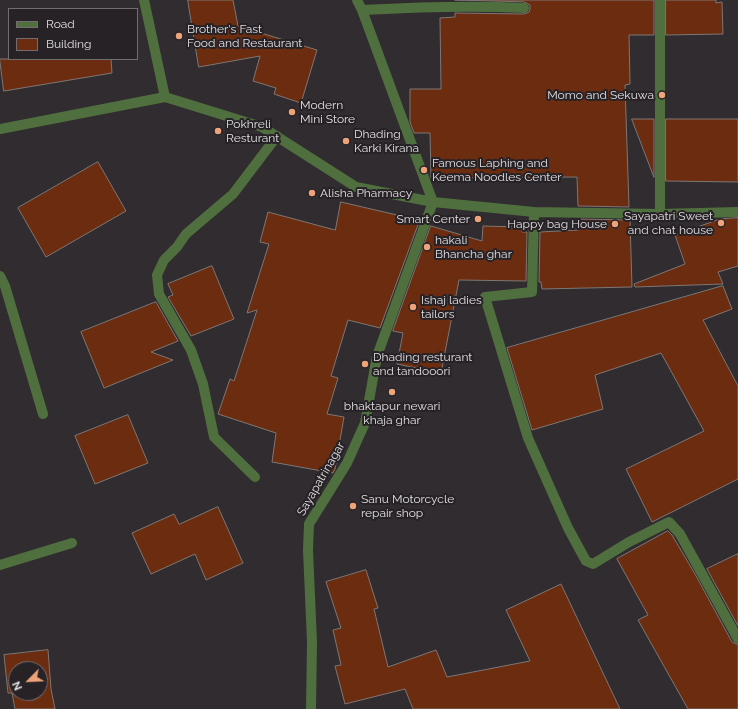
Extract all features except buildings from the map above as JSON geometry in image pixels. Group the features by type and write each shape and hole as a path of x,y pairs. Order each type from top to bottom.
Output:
{"street":[{"path":"144,0 165,97"},
{"path":"357,0 433,202"},
{"path":"660,0 660,214"},
{"path":"362,10 431,6 524,8"},
{"path":"0,129 165,97 262,127 356,187 433,202 534,212 660,214 738,212"},
{"path":"255,477 214,437 203,384 190,350 159,294 157,275 164,260 177,247 186,234 233,194 277,136"},
{"name":"Sayapatrinagar","path":"311,709 312,642 308,550 309,524 347,463 364,423 377,356 433,202"},
{"path":"534,212 532,292 485,297 528,438 568,528 586,561 593,564 629,542 669,522 680,534 738,639"},
{"path":"0,276 5,286 43,414"},
{"path":"0,565 72,543"}],"place":[{"name":"Brother's Fast Food and Restaurant","path":"179,36"},
{"name":"Momo and Sekuwa","path":"662,95"},
{"name":"Modern Mini Store","path":"292,112"},
{"name":"Pokhreli Resturant","path":"218,131"},
{"name":"Dhading Karki Kirana","path":"346,141"},
{"name":"Famous Laphing and Keema Noodles Center","path":"424,170"},
{"name":"Alisha Pharmacy","path":"312,193"},
{"name":"Smart Center","path":"478,219"},
{"name":"Sayapatri Sweet and chat house","path":"721,223"},
{"name":"Happy bag House","path":"615,224"},
{"name":"hakali Bhancha ghar","path":"427,247"},
{"name":"Ishaj ladies tailors","path":"413,307"},
{"name":"Dhading resturant and tandooori","path":"365,364"},
{"name":"bhaktapur newari khaja ghar","path":"392,392"},
{"name":"Sanu Motorcycle repair shop","path":"353,506"}]}
